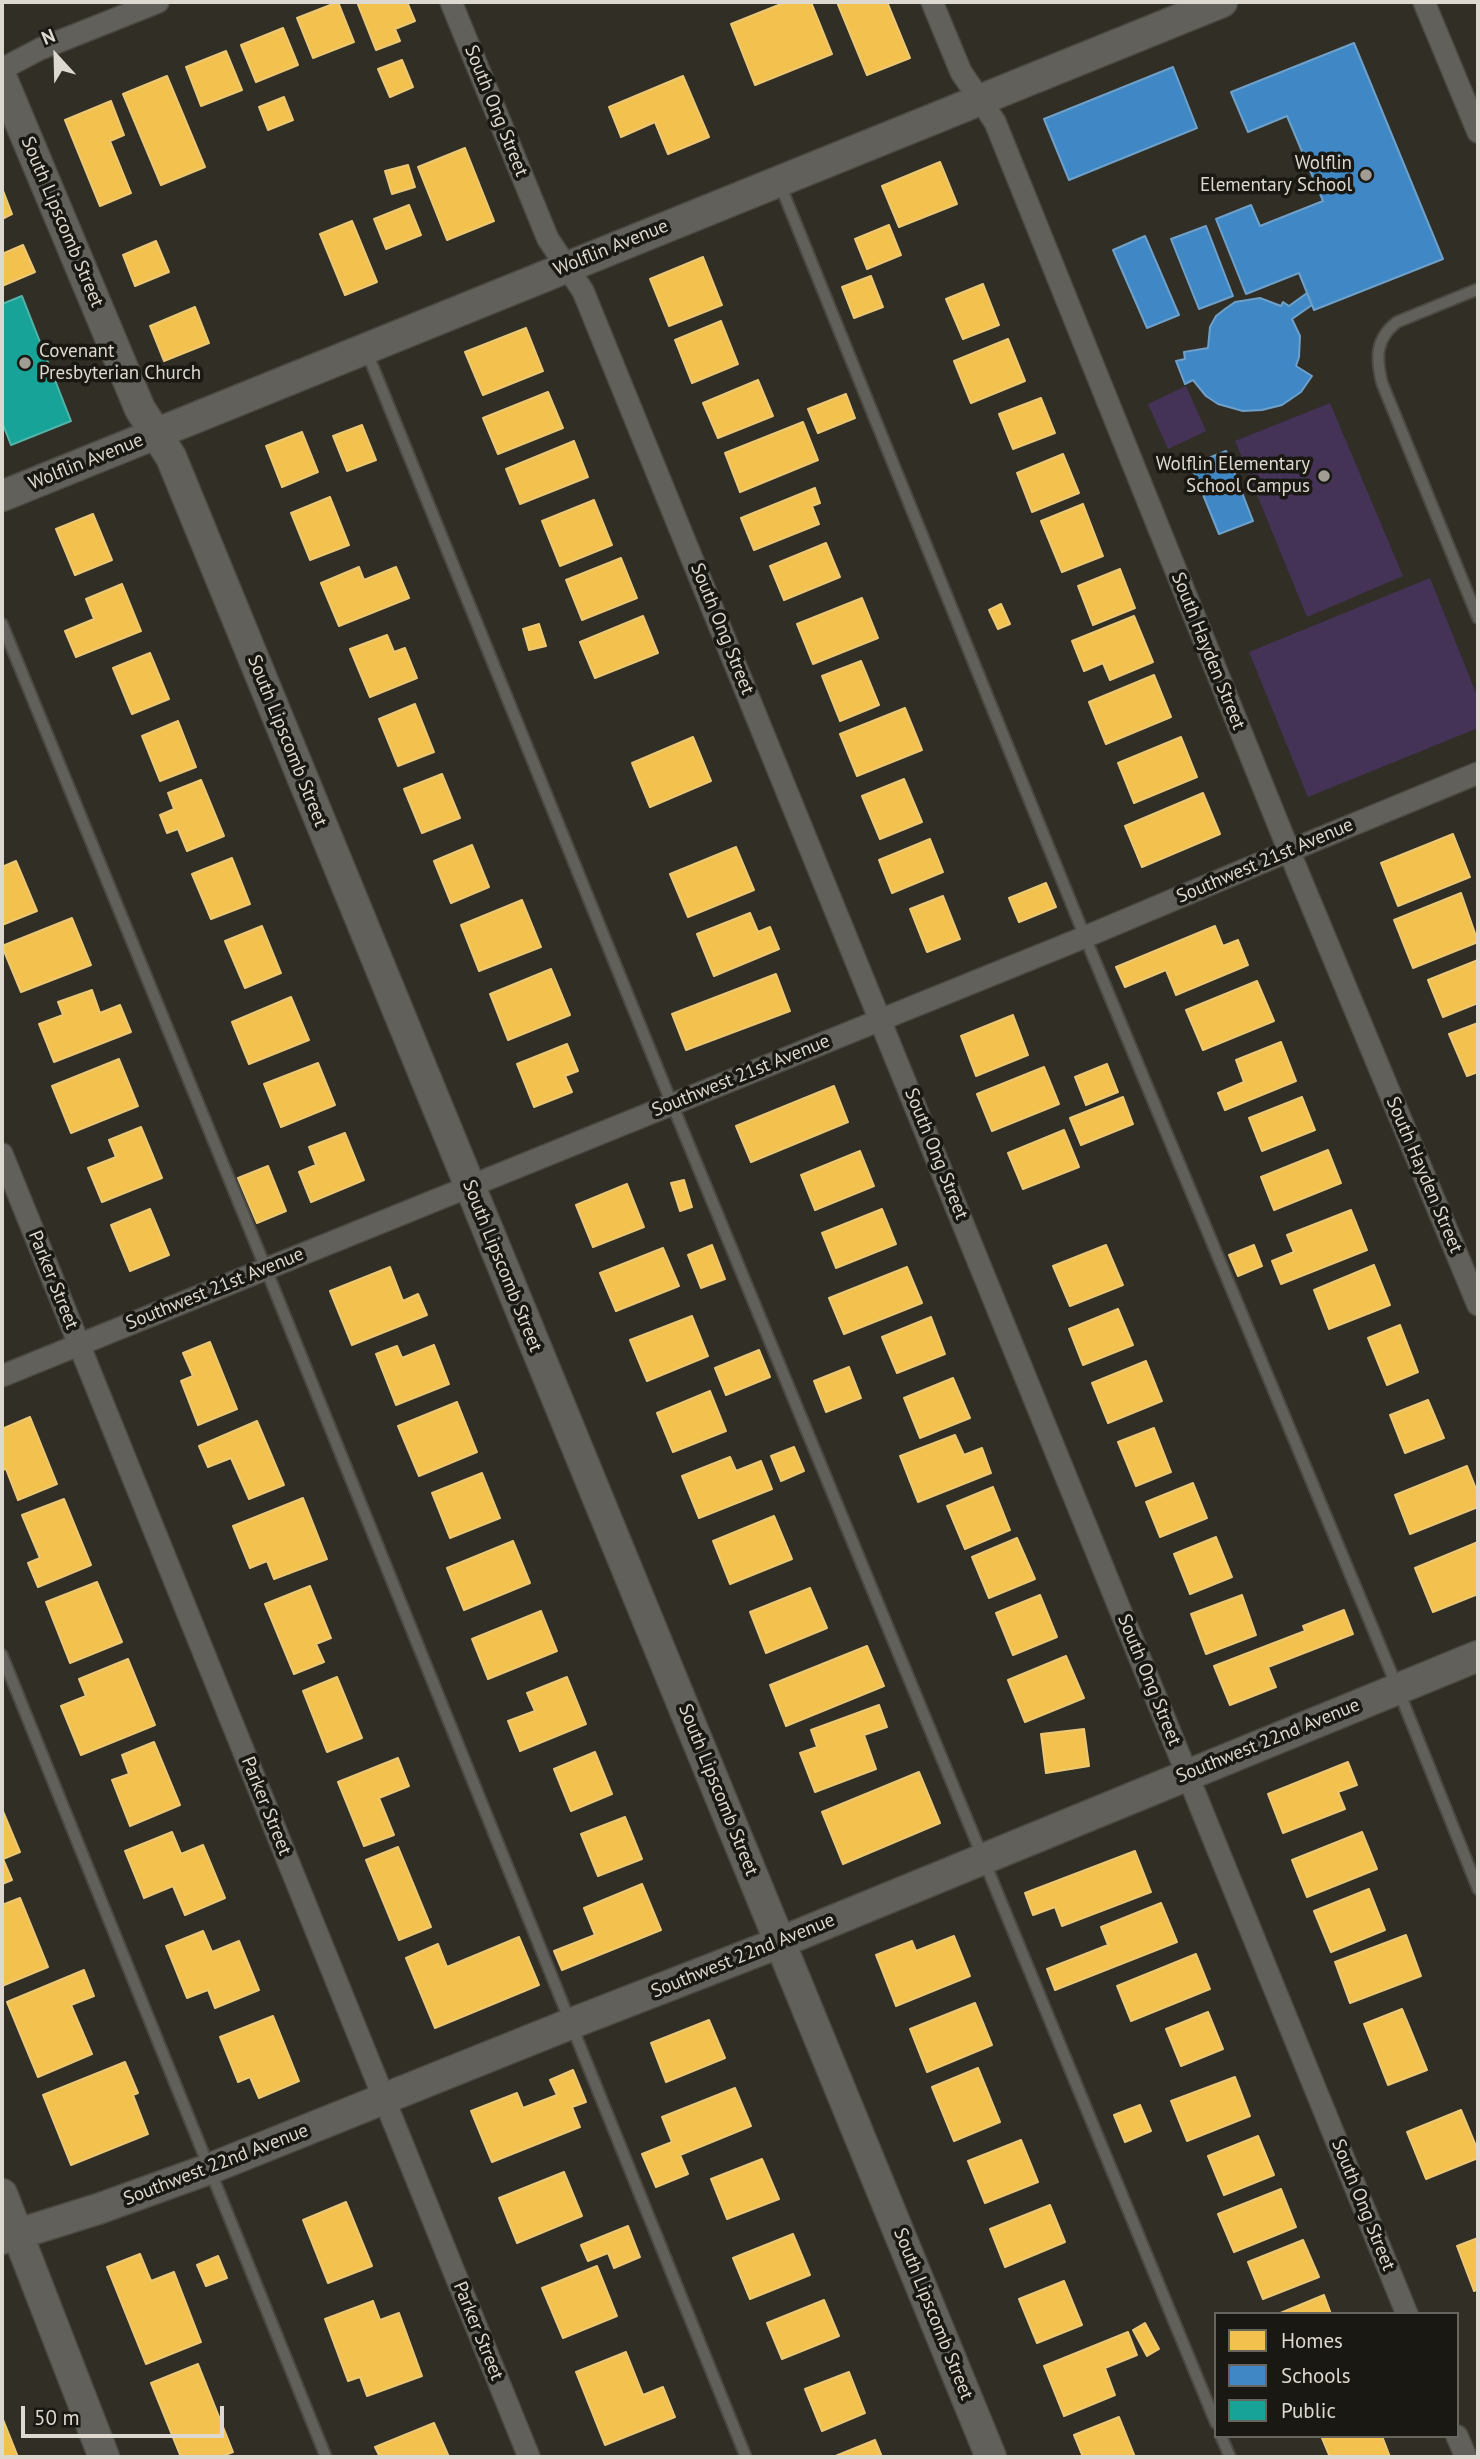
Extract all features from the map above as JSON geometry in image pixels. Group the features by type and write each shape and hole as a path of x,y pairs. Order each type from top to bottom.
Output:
{"street":[{"path":"2,69 40,49 158,2"},
{"name":"South Ong Street","path":"452,2 548,239 583,291 1406,2312"},
{"name":"South Hayden Street","path":"932,2 961,72 995,122 1289,850 1478,1305"},
{"name":"Wolflin Avenue","path":"2,496 979,98 1222,2"},
{"path":"1424,2 1478,132"},
{"name":"South Lipscomb Street","path":"2,79 140,408 171,457 991,2457"},
{"name":"Southwest 21st Avenue","path":"2,1376 1085,937 1289,850 1478,774"},
{"name":"Parker Street","path":"2,1154 529,2457"},
{"name":"Southwest 22nd Avenue","path":"10,2237 99,2209 209,2169 781,1942 1478,1656"},
{"path":"2,2194 10,2237 104,2457"},
{"path":"1458,2438 1466,2457"}],"lane":[{"path":"778,180 1085,937 1398,1689 1478,1889"},
{"path":"1478,289 1397,322 1386,331 1378,346 1377,363 1382,383 1478,618"},
{"path":"366,349 672,1104 1214,2418"},
{"path":"2,624 746,2457"},
{"path":"2,1656 326,2457"},
{"path":"1222,2438 1230,2457"}],"shaded area":[{"path":"1186,386 1206,431 1168,449 1148,404"},
{"path":"1330,403 1403,576 1307,617 1235,441"},
{"path":"1430,578 1478,698 1478,728 1308,797 1249,652"}],"building: Homes":[{"path":"338,2 354,42 313,58 297,18"},
{"path":"357,2 407,2 415,21 395,29 400,41 376,50"},
{"path":"786,2 811,2 832,54 755,85 731,24"},
{"path":"837,2 887,2 910,58 867,75"},
{"path":"283,28 298,65 256,82 241,45"},
{"path":"226,51 242,90 201,106 186,67"},
{"path":"402,60 413,87 390,97 378,69"},
{"path":"167,76 205,167 161,185 123,94"},
{"path":"683,76 709,137 668,154 655,122 621,137 609,107"},
{"path":"284,97 293,120 268,130 259,107"},
{"path":"111,101 124,135 110,141 131,193 100,206 65,120"},
{"path":"465,148 494,221 447,240 418,167"},
{"path":"940,162 957,204 899,227 882,186"},
{"path":"408,165 415,187 392,194 385,171"},
{"path":"2,188 12,214 2,219"},
{"path":"409,205 421,235 386,249 374,219"},
{"path":"352,221 377,282 345,295 320,234"},
{"path":"889,225 901,255 867,269 855,239"},
{"path":"156,241 169,272 135,286 123,255"},
{"path":"23,245 35,272 2,286 2,254"},
{"path":"703,257 722,305 669,326 650,279"},
{"path":"871,276 883,307 854,318 842,287"},
{"path":"983,284 999,325 963,339 946,299"},
{"path":"195,307 209,343 164,361 150,326"},
{"path":"721,321 738,364 692,383 675,340"},
{"path":"526,328 543,371 483,395 465,352"},
{"path":"1008,339 1025,381 971,403 954,361"},
{"path":"758,380 773,416 718,438 703,403"},
{"path":"548,392 563,428 498,454 483,418"},
{"path":"846,394 855,418 818,433 808,409"},
{"path":"1041,398 1055,433 1013,449 999,414"},
{"path":"803,422 818,460 740,492 725,453"},
{"path":"362,425 376,460 347,471 333,436"},
{"path":"302,432 318,472 282,487 266,446"},
{"path":"574,441 588,477 520,504 506,469"},
{"path":"1063,454 1079,493 1032,512 1017,473"},
{"path":"815,488 820,503 812,506 819,524 754,550 741,518"},
{"path":"330,497 349,545 310,560 291,513"},
{"path":"594,500 612,545 560,566 542,521"},
{"path":"1083,504 1103,556 1062,572 1041,521"},
{"path":"93,514 112,560 75,575 56,529"},
{"path":"826,543 840,577 784,600 770,566"},
{"path":"621,558 637,598 582,620 566,580"},
{"path":"359,567 364,580 396,567 409,598 339,626 321,583"},
{"path":"1120,569 1135,608 1093,625 1078,586"},
{"path":"122,584 141,631 76,657 65,631 94,619 86,599"},
{"path":"862,598 878,638 813,664 797,624"},
{"path":"1001,604 1010,624 998,629 989,610"},
{"path":"643,616 658,653 595,678 580,642"},
{"path":"1134,616 1153,662 1110,680 1103,663 1084,671 1072,641"},
{"path":"539,624 546,646 529,650 523,629"},
{"path":"387,635 394,652 405,648 417,678 370,697 350,649"},
{"path":"150,653 169,699 132,714 113,668"},
{"path":"861,661 879,705 840,721 822,676"},
{"path":"1154,675 1171,717 1106,744 1089,702"},
{"path":"415,704 434,752 398,766 379,719"},
{"path":"905,708 922,750 857,776 840,734"},
{"path":"178,721 196,767 160,781 142,736"},
{"path":"693,737 711,781 650,807 632,763"},
{"path":"1181,737 1197,777 1134,803 1118,763"},
{"path":"442,774 460,818 422,833 404,789"},
{"path":"904,779 922,822 880,839 862,796"},
{"path":"201,780 224,836 187,851 178,829 167,833 160,815 174,809 168,793"},
{"path":"1203,793 1220,834 1142,867 1125,826"},
{"path":"1453,834 1470,877 1398,906 1381,863"},
{"path":"930,839 943,872 892,893 879,860"},
{"path":"472,845 489,887 451,903 434,861"},
{"path":"736,847 754,890 688,917 670,874"},
{"path":"232,858 250,904 211,919 192,874"},
{"path":"16,861 37,911 2,925 2,867"},
{"path":"1046,883 1056,907 1019,922 1009,898"},
{"path":"1461,893 1478,942 1413,968 1394,920"},
{"path":"943,896 960,939 927,952 910,909"},
{"path":"522,900 541,947 479,971 461,925"},
{"path":"750,913 758,932 770,927 779,949 714,976 697,934"},
{"path":"72,918 91,965 21,992 2,946"},
{"path":"262,926 281,973 245,988 225,941"},
{"path":"1215,926 1223,946 1238,940 1248,965 1176,995 1166,970 1125,987 1116,967"},
{"path":"1478,960 1478,1003 1443,1017 1428,980"},
{"path":"551,969 570,1015 508,1040 490,994"},
{"path":"776,974 790,1011 686,1050 672,1014"},
{"path":"1257,981 1274,1021 1203,1050 1186,1010"},
{"path":"92,990 100,1013 120,1005 131,1032 54,1062 39,1024 63,1015 58,1002"},
{"path":"291,997 309,1040 249,1064 232,1022"},
{"path":"1013,1015 1028,1055 976,1076 961,1036"},
{"path":"1478,1023 1478,1072 1467,1076 1449,1034"},
{"path":"1281,1042 1296,1081 1225,1110 1218,1093 1244,1082 1236,1060"},
{"path":"567,1044 578,1071 565,1076 572,1092 534,1107 517,1064"},
{"path":"119,1059 138,1106 71,1133 52,1086"},
{"path":"318,1063 335,1105 281,1127 264,1084"},
{"path":"1107,1064 1118,1092 1086,1105 1075,1077"},
{"path":"1044,1067 1059,1104 992,1131 977,1094"},
{"path":"834,1086 848,1122 751,1162 736,1126"},
{"path":"1123,1097 1133,1124 1081,1145 1070,1118"},
{"path":"1302,1097 1315,1130 1262,1151 1249,1118"},
{"path":"141,1127 162,1178 102,1202 88,1168 116,1157 109,1140"},
{"path":"1064,1130 1079,1167 1023,1189 1008,1153"},
{"path":"345,1133 364,1180 311,1202 299,1172 316,1165 309,1147"},
{"path":"1328,1150 1341,1183 1274,1210 1261,1177"},
{"path":"860,1151 874,1186 815,1210 801,1175"},
{"path":"268,1166 286,1211 257,1223 238,1178"},
{"path":"684,1180 692,1207 680,1211 671,1183"},
{"path":"627,1184 644,1227 593,1247 576,1205"},
{"path":"150,1209 169,1255 130,1271 111,1225"},
{"path":"882,1209 896,1244 836,1268 822,1233"},
{"path":"1351,1210 1367,1250 1281,1284 1272,1261 1294,1252 1287,1235"},
{"path":"712,1245 725,1279 701,1288 688,1255"},
{"path":"1106,1245 1123,1285 1070,1306 1053,1266"},
{"path":"1254,1245 1262,1266 1238,1276 1229,1255"},
{"path":"663,1248 679,1286 616,1311 600,1273"},
{"path":"1374,1265 1390,1305 1329,1329 1314,1290"},
{"path":"390,1267 403,1301 418,1294 427,1315 352,1345 330,1291"},
{"path":"907,1267 922,1303 844,1334 829,1298"},
{"path":"1118,1309 1133,1345 1083,1365 1069,1329"},
{"path":"692,1316 708,1356 647,1381 630,1340"},
{"path":"931,1317 945,1354 897,1373 882,1337"},
{"path":"1400,1325 1418,1372 1387,1385 1368,1338"},
{"path":"210,1342 237,1409 198,1425 181,1381 193,1376 183,1353"},
{"path":"434,1345 449,1384 396,1405 376,1354 397,1346 402,1358"},
{"path":"759,1350 770,1377 726,1395 715,1368"},
{"path":"1146,1361 1162,1401 1108,1423 1092,1383"},
{"path":"849,1367 861,1398 826,1412 814,1381"},
{"path":"953,1378 970,1418 920,1438 904,1398"},
{"path":"710,1391 726,1431 673,1452 657,1413"},
{"path":"1428,1400 1444,1438 1405,1453 1390,1415"},
{"path":"457,1402 477,1452 419,1476 398,1426"},
{"path":"30,1417 57,1484 18,1500 6,1469 2,1470 2,1429"},
{"path":"257,1421 284,1485 249,1499 231,1458 208,1467 199,1446"},
{"path":"1154,1428 1171,1472 1136,1486 1118,1442"},
{"path":"955,1435 964,1455 982,1448 991,1473 918,1502 900,1456"},
{"path":"794,1447 804,1471 781,1481 771,1456"},
{"path":"730,1457 736,1471 761,1461 772,1489 699,1518 682,1476"},
{"path":"1467,1466 1478,1494 1478,1507 1410,1534 1395,1495"},
{"path":"482,1473 500,1518 450,1538 432,1493"},
{"path":"1193,1483 1207,1518 1160,1537 1146,1502"},
{"path":"993,1487 1010,1530 965,1549 947,1506"},
{"path":"303,1498 327,1559 274,1579 267,1561 250,1568 233,1526"},
{"path":"64,1499 91,1565 38,1587 28,1563 40,1558 22,1515"},
{"path":"774,1516 792,1559 730,1584 713,1541"},
{"path":"1216,1537 1232,1577 1190,1594 1174,1554"},
{"path":"1017,1538 1035,1579 989,1598 972,1557"},
{"path":"513,1541 530,1583 464,1610 447,1568"},
{"path":"1478,1542 1478,1594 1433,1612 1415,1568"},
{"path":"97,1582 122,1642 70,1663 46,1602"},
{"path":"310,1586 331,1638 316,1644 324,1662 294,1674 265,1604"},
{"path":"810,1588 827,1628 766,1653 750,1612"},
{"path":"1040,1595 1057,1637 1013,1655 996,1613"},
{"path":"1242,1595 1256,1635 1206,1654 1191,1614"},
{"path":"1344,1610 1353,1634 1268,1667 1276,1687 1230,1705 1214,1666 1305,1631 1303,1626"},
{"path":"541,1611 557,1651 488,1679 472,1639"},
{"path":"867,1646 884,1686 786,1726 770,1685"},
{"path":"1066,1656 1084,1698 1025,1722 1008,1680"},
{"path":"128,1659 155,1725 81,1755 61,1706 86,1696 79,1679"},
{"path":"337,1677 362,1738 327,1752 303,1691"},
{"path":"567,1677 586,1724 520,1751 508,1721 535,1711 527,1693"},
{"path":"879,1705 887,1727 864,1735 876,1769 815,1792 800,1753 817,1747 811,1730"},
{"path":"1084,1729 1089,1766 1046,1773 1041,1734"},
{"path":"154,1742 180,1805 130,1826 112,1780 129,1774 122,1755"},
{"path":"595,1752 612,1794 571,1811 554,1769"},
{"path":"398,1758 409,1786 379,1798 394,1835 364,1846 338,1782"},
{"path":"1348,1762 1357,1785 1338,1792 1345,1809 1283,1833 1268,1794"},
{"path":"919,1772 940,1823 843,1864 822,1812"},
{"path":"2,1809 20,1852 3,1859 12,1880 2,1884"},
{"path":"625,1817 642,1859 598,1876 581,1834"},
{"path":"172,1832 181,1854 203,1845 225,1898 185,1915 173,1886 144,1898 125,1851"},
{"path":"1362,1832 1377,1869 1307,1897 1292,1860"},
{"path":"398,1847 431,1927 399,1940 366,1860"},
{"path":"1135,1851 1151,1892 1062,1926 1055,1907 1033,1915 1025,1893"},
{"path":"642,1884 661,1930 562,1970 554,1951 595,1935 584,1908"},
{"path":"1369,1889 1385,1930 1331,1952 1314,1911"},
{"path":"20,1898 48,1967 2,1986 2,1905"},
{"path":"1161,1903 1177,1942 1055,1990 1047,1969 1108,1945 1101,1927"},
{"path":"203,1931 212,1952 239,1941 259,1990 215,2008 208,1990 187,1998 166,1946"},
{"path":"1406,1935 1421,1976 1350,2003 1335,1962"},
{"path":"954,1936 970,1976 896,2006 876,1955 912,1941 916,1951"},
{"path":"519,1937 539,1985 435,2028 406,1958 438,1944 447,1967"},
{"path":"1196,1954 1210,1989 1131,2021 1117,1986"},
{"path":"84,1970 94,1996 71,2005 92,2054 38,2077 7,2002"},
{"path":"975,2003 992,2045 927,2072 910,2029"},
{"path":"1402,2009 1427,2070 1388,2085 1364,2024"},
{"path":"1208,2012 1223,2049 1181,2066 1166,2029"},
{"path":"273,2016 299,2081 259,2098 250,2077 238,2082 220,2037"},
{"path":"709,2020 725,2058 666,2082 651,2043"},
{"path":"125,2062 138,2093 133,2095 148,2134 71,2165 43,2095"},
{"path":"978,2068 1000,2122 954,2141 932,2087"},
{"path":"573,2070 586,2102 572,2107 580,2127 492,2162 471,2111 517,2093 523,2108 557,2095 550,2080"},
{"path":"1235,2077 1250,2116 1187,2141 1171,2101"},
{"path":"735,2088 751,2126 680,2155 688,2174 656,2187 642,2154 672,2142 662,2117"},
{"path":"1140,2105 1151,2131 1125,2142 1114,2115"},
{"path":"1461,2110 1478,2151 1478,2158 1426,2179 1407,2132"},
{"path":"1258,2136 1274,2175 1224,2195 1208,2156"},
{"path":"1021,2140 1038,2182 985,2203 968,2161"},
{"path":"762,2159 779,2199 727,2219 711,2179"},
{"path":"564,2172 582,2216 517,2243 499,2198"},
{"path":"1281,2189 1296,2227 1234,2252 1218,2214"},
{"path":"346,2202 372,2266 328,2283 303,2220"},
{"path":"1050,2205 1065,2242 1005,2267 990,2229"},
{"path":"628,2226 640,2257 614,2268 608,2253 588,2261 581,2245"},
{"path":"793,2234 810,2275 750,2299 733,2258"},
{"path":"1478,2238 1478,2289 1474,2291 1457,2246"},
{"path":"1303,2240 1319,2277 1263,2299 1248,2262"},
{"path":"140,2254 151,2281 174,2272 201,2342 146,2364 107,2267"},
{"path":"218,2256 227,2278 206,2286 197,2265"},
{"path":"597,2266 617,2316 563,2338 542,2288"},
{"path":"1064,2281 1082,2325 1037,2343 1019,2299"},
{"path":"1324,2295 1330,2312 1283,2312"},
{"path":"824,2300 839,2336 782,2359 767,2323"},
{"path":"373,2301 380,2320 399,2313 422,2376 367,2396 360,2377 348,2381 325,2319"},
{"path":"1145,2323 1159,2349 1147,2356 1133,2330"},
{"path":"1128,2332 1137,2355 1105,2368 1115,2395 1064,2416 1044,2366"},
{"path":"626,2352 643,2395 663,2387 675,2417 605,2445 576,2372"},
{"path":"198,2364 233,2452 220,2457 181,2457 151,2383"},
{"path":"849,2372 865,2413 822,2431 805,2389"},
{"path":"2,2417 18,2457 2,2457"},
{"path":"1119,2417 1135,2457 1083,2457 1074,2435"},
{"path":"434,2423 449,2457 380,2457 375,2447"},
{"path":"1322,2438 1383,2438 1390,2457 1330,2457"},
{"path":"875,2440 882,2457 833,2457"}],"building: Schools":[{"path":"1354,43 1443,259 1314,310 1299,273 1246,294 1216,219 1251,205 1260,226 1323,201 1287,116 1248,132 1231,92"},
{"path":"1173,67 1197,128 1069,180 1044,119"},
{"path":"1206,226 1233,296 1199,309 1171,239"},
{"path":"1145,236 1179,315 1147,328 1113,250"},
{"path":"1307,293 1312,305 1292,319 1300,336 1296,366 1312,376 1301,392 1282,405 1243,411 1218,404 1206,396 1193,380 1185,384 1176,361 1185,359 1184,352 1208,348 1210,327 1216,316 1225,309 1235,302 1260,298 1281,306 1283,302 1289,306"},
{"path":"1226,451 1253,521 1219,534 1191,465"}],"building: Public":[{"name":"Covenant Presbyterian Church","path":"22,296 71,421 11,445 2,422 2,304"}],"place":[{"name":"Wolflin Elementary School","path":"1366,175"},
{"name":"Covenant Presbyterian Church","path":"25,363"},
{"name":"Wolflin Elementary School Campus","path":"1324,476"}]}
